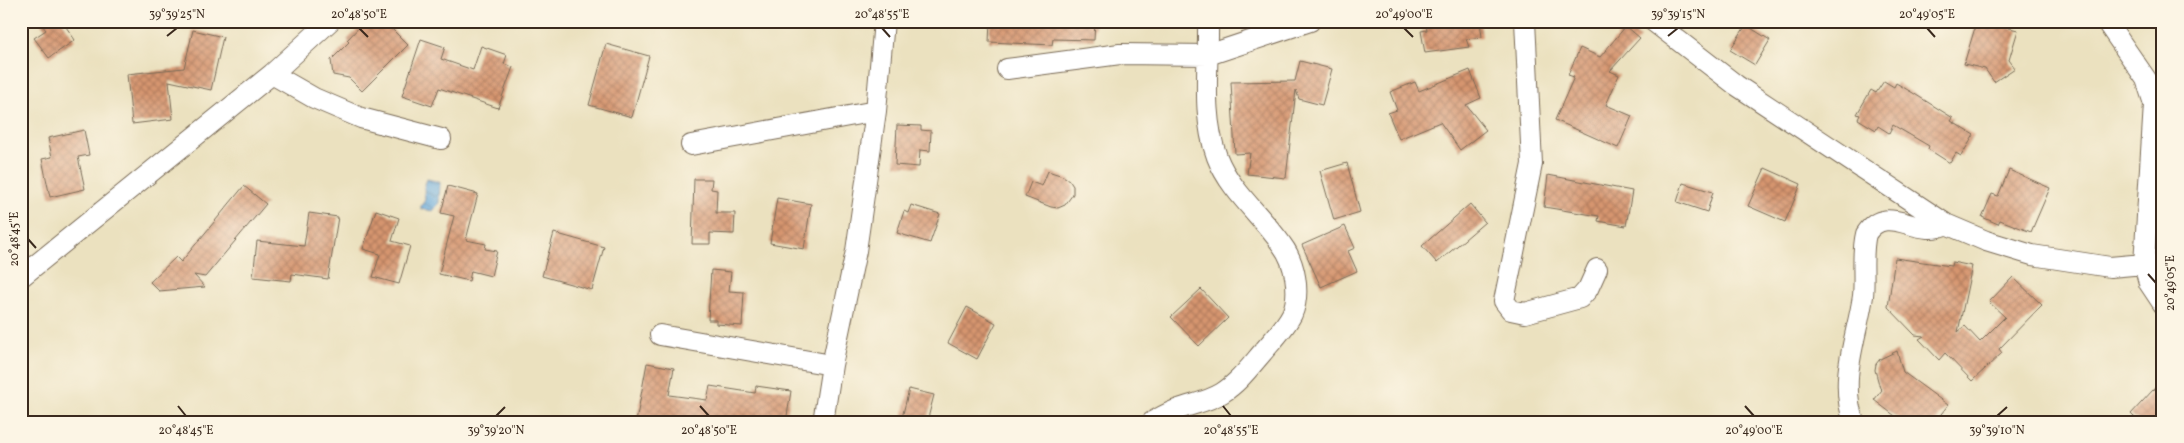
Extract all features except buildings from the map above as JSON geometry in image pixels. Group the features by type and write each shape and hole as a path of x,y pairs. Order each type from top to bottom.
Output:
{"street":[{"path":"21,278 272,74 330,21"},
{"path":"823,422 832,365 853,269 876,111 884,21"},
{"path":"1152,422 1170,412 1212,398 1234,384 1279,333 1292,314 1296,297 1295,278 1289,256 1276,236 1235,188 1218,159 1209,126 1208,21"},
{"path":"1007,69 1120,54 1208,55 1310,21"},
{"path":"1525,21 1532,164 1504,301 1511,310 1525,313 1580,298 1588,289 1597,269"},
{"path":"1653,21 1736,85 1946,224 1986,241 2032,255 2110,267 2154,264"},
{"path":"2106,21 2146,79 2154,104 2154,264 2149,283 2163,304"},
{"path":"272,74 314,98 360,118 442,139"},
{"path":"691,146 876,111"},
{"path":"1854,422 1849,405 1848,378 1862,297 1866,234 1871,226 1885,219 1929,229 1946,224"},
{"path":"660,335 832,365"}],"water":[{"path":"427,179 440,182 439,203 433,211 421,209 425,200 424,187"}]}
